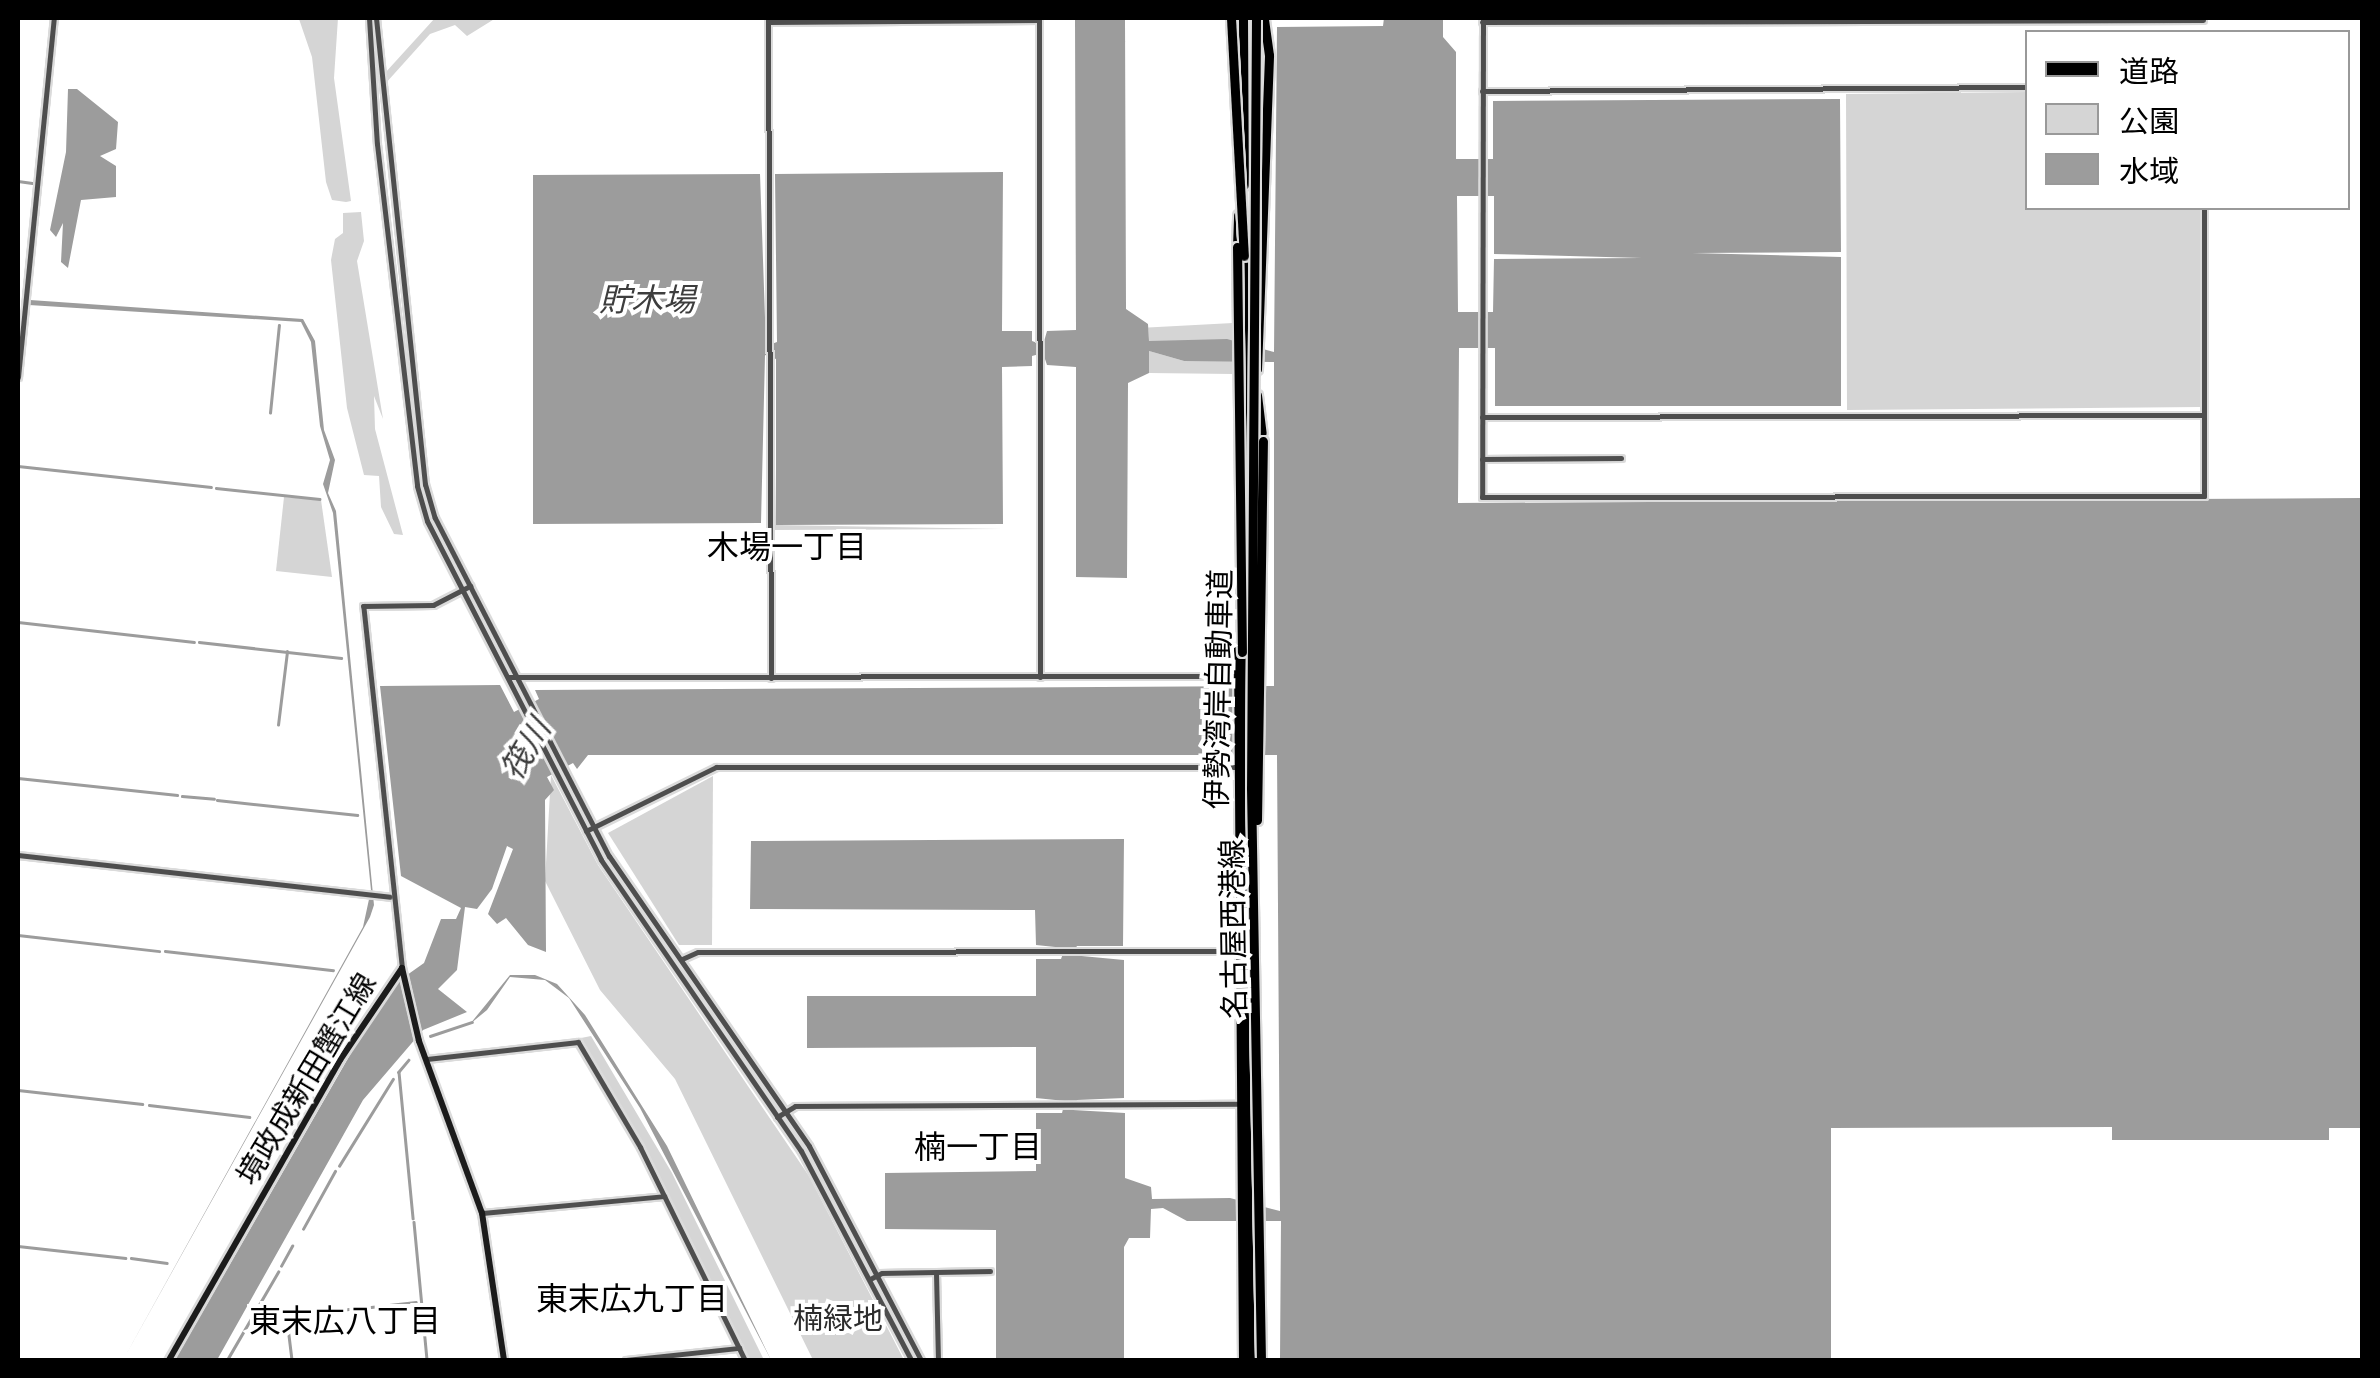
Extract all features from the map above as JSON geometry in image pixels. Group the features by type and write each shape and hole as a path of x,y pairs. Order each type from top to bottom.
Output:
{"highway":[{"path":"1232,18 1241,251"},
{"path":"1241,251 1243,18"},
{"name":"伊勢湾岸自動車道","path":"1258,18 1252,938 1259,1360"},
{"path":"1240,178 1241,251"},
{"name":"伊勢湾岸自動車道","path":"1241,251 1247,1360"},
{"path":"1252,938 1263,676 1262,433 1255,373"}],"main road":[{"name":"名古屋西港線","path":"1243,18 1237,767 1240,1226 1247,1360"},
{"name":"名古屋西港線","path":"1258,18 1252,767 1259,1360"},
{"name":"境政成新田蟹江線","path":"403,971 419,1041 482,1213 504,1360"},
{"name":"境政成新田蟹江線","path":"169,1360 340,1060 403,971"}],"street":[{"path":"18,377 54,18"},
{"path":"373,18 426,484 470,586 595,827 785,1112 922,1360"},
{"path":"373,18 377,144 417,486 462,590 586,831 777,1116 870,1279 911,1360"},
{"path":"771,678 768,20 1039,19 1040,678"},
{"path":"2202,19 1482,20 1482,497 2204,496 2204,210"},
{"path":"1482,92 2025,87"},
{"path":"1482,418 2204,415"},
{"path":"1482,459 1620,458"},
{"path":"403,971 388,896 362,606 433,605 470,586"},
{"path":"509,680 1238,676"},
{"path":"586,831 716,767 1237,767"},
{"path":"18,855 388,896"},
{"path":"672,963 698,952 1238,951"},
{"path":"427,1059 578,1042 664,1196 745,1360"},
{"path":"777,1116 795,1106 1241,1104"},
{"path":"482,1213 664,1196"},
{"path":"870,1279 878,1275 990,1271"},
{"path":"936,1273 938,1360"},
{"path":"626,1360 739,1348"}],"green space":[{"path":"338,18 334,78 351,201 346,202 332,200 326,182 312,57 299,19"},
{"path":"435,18 496,18 467,36 455,25 430,34 385,84 385,73"},
{"path":"2025,92 2025,210 2201,210 2200,407 1847,410 1846,94"},
{"path":"361,212 364,241 357,261 383,419 374,396 375,429 403,535 394,534 381,507 379,476 364,475 347,408 331,260 335,239 343,233 343,213"},
{"path":"1233,323 1234,341 1149,345 1148,327"},
{"path":"1149,351 1184,361 1233,361 1233,374 1149,373"},
{"path":"773,355 776,525 1002,529 772,530"},
{"path":"284,497 321,500 332,577 276,571"},
{"name":"楠緑地","path":"551,775 598,865 809,1176 904,1360 813,1360 675,1079 600,990 545,881"},
{"path":"713,776 712,945 679,945 608,833"},
{"path":"591,1036 672,1173 764,1360 749,1360 645,1148 581,1038"}],"water":[{"path":"58,18 30,300 303,319 315,341 324,430 335,460 328,493 336,511 374,905 370,917 123,1360 363,927 371,890 333,513 323,484 330,460 320,426 311,342 301,322 29,305"},
{"path":"1075,18 1125,18 1126,309 1148,324 1149,341 1227,339 1274,352 1277,27 1383,26 1384,18 1443,18 1443,37 1456,52 1456,159 1493,159 1493,101 1840,99 1841,252 1692,253 1841,257 1841,406 1495,406 1495,348 1459,348 1458,503 2362,498 2362,1128 2329,1128 2329,1140 2112,1140 2112,1127 1831,1128 1831,1360 1280,1360 1281,1221 1187,1221 1163,1208 1151,1209 1150,1238 1129,1238 1124,1247 1124,1360 996,1360 996,1230 885,1229 885,1173 1036,1171 1036,1113 1062,1113 1065,1101 1036,1098 1036,1047 807,1048 807,996 1036,996 1036,959 1061,959 1065,948 1036,945 1035,910 750,909 751,841 1124,839 1123,946 1077,946 1071,955 1124,960 1124,1098 1077,1100 1073,1110 1125,1113 1125,1178 1151,1187 1152,1199 1230,1198 1280,1211 1277,755 588,755 577,769 573,763 547,777 554,790 545,800 546,952 528,945 506,918 497,924 488,914 513,849 507,846 492,889 477,909 465,907 457,970 438,989 467,1012 423,1030 363,1100 217,1360 175,1360 374,1013 400,980 424,963 441,919 456,919 461,908 401,876 380,686 500,685 514,712 539,699 535,690 1274,686 1274,362 1184,361 1149,351 1149,373 1128,383 1127,578 1076,577 1076,367 1047,365 1043,353 1032,356 1032,366 1002,367 1003,524 776,525 776,359 765,355 761,523 533,524 533,175 760,174 766,346 777,342 775,174 1003,172 1002,331 1032,331 1032,341 1043,345 1047,331 1076,330","holes":["1457,196 1494,196 1494,254 1642,258 1494,259 1493,312 1458,312"]},
{"path":"68,89 77,89 118,122 116,149 100,156 116,166 116,197 81,200 68,268 61,262 63,223 56,237 50,230 66,152"},
{"path":"510,975 535,975 557,984 585,1015 667,1146 771,1360 640,1108 569,998 545,980 510,977 487,1010 470,1024"}],"waterway":[{"path":"18,181 32,183"},
{"path":"270,413 279,325"},
{"path":"18,466 211,487"},
{"path":"216,488 319,499"},
{"path":"18,622 194,642"},
{"path":"199,642 341,658"},
{"path":"278,725 287,652"},
{"path":"18,778 177,795"},
{"path":"182,796 214,799"},
{"path":"217,800 357,815"},
{"path":"18,935 159,951"},
{"path":"165,951 333,970"},
{"path":"430,1036 472,1022"},
{"path":"409,1060 399,1072 413,1218"},
{"path":"339,1166 393,1079"},
{"path":"18,1090 142,1104"},
{"path":"149,1105 249,1117"},
{"path":"303,1229 335,1171"},
{"path":"414,1222 427,1360"},
{"path":"18,1246 125,1258"},
{"path":"281,1266 292,1246"},
{"path":"131,1258 167,1263"},
{"path":"227,1360 278,1272"},
{"path":"353,1309 416,1302"},
{"path":"288,1316 349,1309"},
{"path":"287,1319 292,1360"}],"district":[{"name":"木場一丁目","path":"787,546"},
{"name":"楠一丁目","path":"978,1146"},
{"name":"東末広九丁目","path":"632,1298"},
{"name":"東末広八丁目","path":"345,1320"}],"water label":[{"name":"貯木場","path":"647,299"},
{"name":"筏川","path":"525,749"}]}
